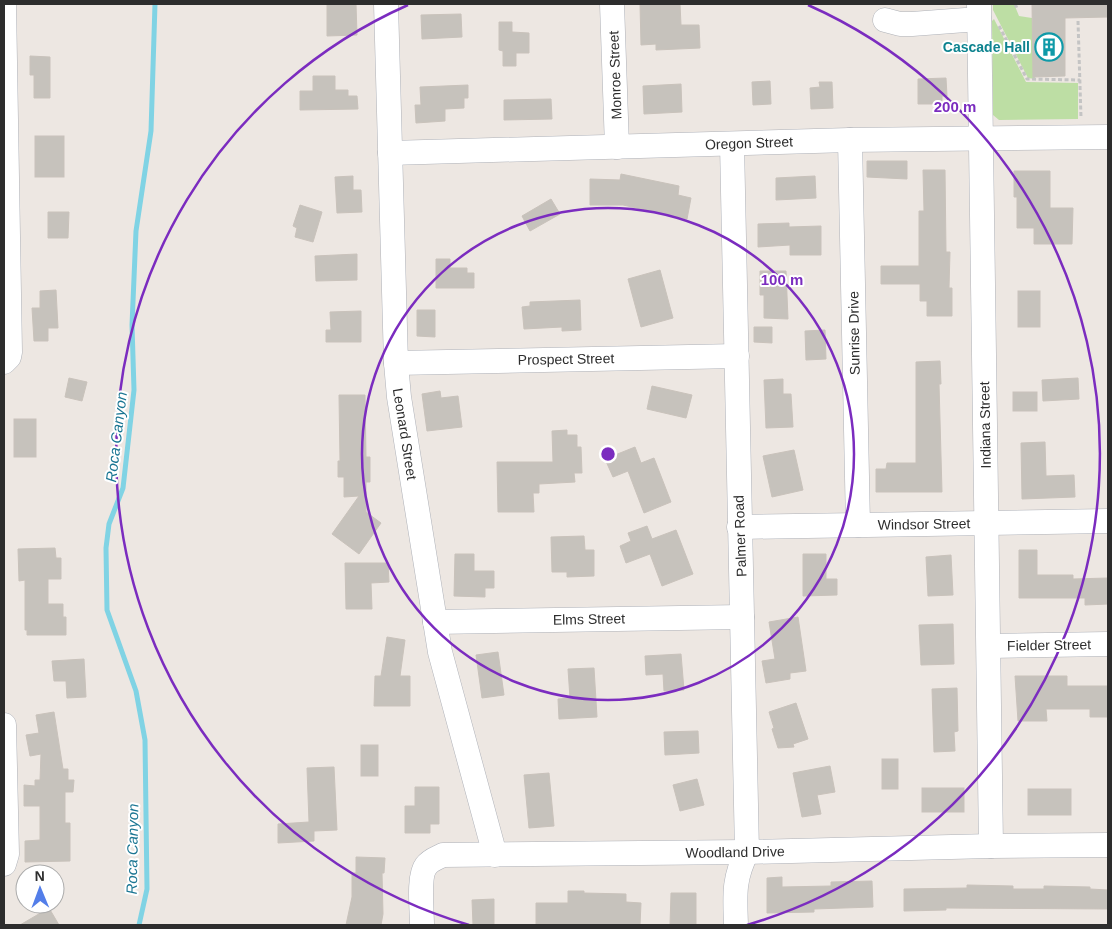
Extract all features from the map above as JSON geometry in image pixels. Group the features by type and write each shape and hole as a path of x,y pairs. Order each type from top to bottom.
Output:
{"street":[{"path":"4,4 10,352 9,357 4,362"},
{"name":"Leonard Street","path":"386,4 396,363 399,396 440,652 495,855"},
{"name":"Monroe Street","path":"612,4 617,147"},
{"path":"884,20 900,24 912,24 984,14"},
{"name":"Indiana Street","path":"984,14 980,139 991,846"},
{"name":"Oregon Street","path":"390,153 850,140 1108,138"},
{"name":"Sunrise Drive","path":"850,140 858,525"},
{"name":"Palmer Road","path":"732,144 747,852 735,883 736,925"},
{"name":"Prospect Street","path":"396,363 737,356"},
{"name":"Windsor Street","path":"739,527 1108,521"},
{"name":"Elms Street","path":"435,622 742,616"},
{"name":"Fielder Street","path":"989,646 1108,644"},
{"path":"4,725 7,854 4,863"},
{"name":"Woodland Drive","path":"422,925 422,874 426,866 433,859 443,855 747,852 1108,845"}],"path":[{"path":"984,14 1027,79 1080,80"},
{"path":"1078,21 1081,121"}],"green space":[{"path":"993,4 1014,4 1019,16 1032,18 1035,79 1028,78 993,10"},
{"path":"994,19 1026,82 1078,83 1078,119 999,120 993,115 992,21"}],"building":[{"path":"327,4 356,4 357,35 327,36"},
{"path":"640,4 680,4 681,25 699,25 700,48 656,50 656,44 641,45"},
{"name":"Cascade Hall","path":"1032,4 1108,4 1108,17 1065,18 1065,76 1033,77"},
{"path":"461,14 462,37 422,39 421,15"},
{"path":"499,22 512,22 512,32 529,33 529,53 516,53 516,66 503,66 503,51 499,50"},
{"path":"30,56 50,57 50,98 34,98 34,75 30,75"},
{"path":"313,76 335,76 335,90 348,90 348,96 357,96 358,109 300,110 300,91 313,91"},
{"path":"946,78 947,96 942,96 942,104 918,104 918,79"},
{"path":"770,81 771,104 753,105 752,82"},
{"path":"819,82 832,82 833,108 811,109 810,88 820,87"},
{"path":"681,84 682,112 644,114 643,86"},
{"path":"468,85 468,98 464,98 464,108 445,109 445,121 416,123 415,105 421,105 420,87"},
{"path":"551,99 552,119 504,120 504,100"},
{"path":"35,136 64,136 64,177 35,177"},
{"path":"867,161 907,161 907,179 867,177"},
{"path":"923,170 945,170 946,252 950,252 949,288 952,288 952,316 927,316 927,301 920,301 920,284 881,284 881,266 919,266 919,211 924,211"},
{"path":"1014,171 1050,171 1050,208 1073,208 1072,244 1034,244 1034,228 1017,228 1017,197 1014,197"},
{"path":"621,174 679,186 678,195 691,198 687,219 623,205 590,205 590,179 620,180"},
{"path":"353,176 353,190 361,190 362,212 337,213 335,177"},
{"path":"815,176 816,198 776,200 776,178"},
{"path":"551,199 560,214 530,231 522,216"},
{"path":"300,205 322,212 313,242 295,237 297,228 293,226"},
{"path":"48,212 69,212 68,238 48,238"},
{"path":"789,223 789,227 821,226 821,255 790,255 790,245 758,247 758,224"},
{"path":"357,254 357,280 316,281 315,256"},
{"path":"436,259 450,259 450,268 467,268 467,273 474,273 474,288 436,288"},
{"path":"660,270 673,318 641,327 628,279"},
{"path":"760,271 786,271 788,319 764,318 764,295 760,295"},
{"path":"56,290 58,328 48,328 48,341 34,341 32,308 40,308 40,291"},
{"path":"1018,291 1040,291 1040,327 1018,327"},
{"path":"580,300 581,330 562,331 562,327 524,329 522,307 530,306 530,302"},
{"path":"417,310 435,310 435,337 417,336"},
{"path":"361,311 361,342 326,342 326,330 331,330 330,312"},
{"path":"754,327 772,327 772,343 754,342"},
{"path":"825,330 826,359 806,360 805,331"},
{"path":"940,361 942,492 876,492 876,469 886,469 887,463 916,463 916,362"},
{"path":"69,378 87,382 82,401 65,397"},
{"path":"1078,378 1079,399 1043,401 1042,380"},
{"path":"783,379 783,394 791,394 793,427 766,428 764,380"},
{"path":"652,386 692,395 686,418 647,409"},
{"path":"440,391 441,398 458,396 462,427 427,431 422,394"},
{"path":"1013,392 1037,392 1037,411 1013,411"},
{"path":"339,395 365,395 366,457 370,457 370,482 366,482 366,512 381,523 359,554 332,534 359,496 344,497 344,477 338,477 338,461 340,461"},
{"path":"14,419 36,419 36,457 14,457"},
{"path":"567,430 567,435 577,435 577,447 581,447 582,473 574,473 575,482 539,484 539,493 533,493 534,512 498,512 497,462 553,462 552,431"},
{"path":"1045,442 1046,476 1074,475 1075,497 1022,499 1021,443"},
{"path":"635,447 641,463 654,458 671,502 644,513 628,471 613,477 605,459"},
{"path":"794,450 803,490 772,497 763,456"},
{"path":"647,526 652,539 676,530 693,574 662,586 650,554 626,563 620,546 631,541 628,533"},
{"path":"584,536 585,550 594,550 594,576 567,577 567,572 552,572 551,537"},
{"path":"55,548 56,558 61,558 61,579 48,579 48,604 63,604 63,617 66,617 66,635 27,635 27,630 25,630 25,580 19,581 18,549"},
{"path":"1019,550 1037,550 1037,575 1073,575 1073,579 1108,578 1108,604 1085,605 1085,598 1019,598"},
{"path":"455,554 474,554 474,571 494,571 494,588 485,588 485,597 454,596"},
{"path":"803,554 826,554 826,579 837,579 837,595 803,596"},
{"path":"951,555 953,595 928,596 926,557"},
{"path":"345,563 388,563 389,582 371,583 372,609 346,609"},
{"path":"798,617 806,671 790,673 790,679 766,683 762,661 775,659 769,622"},
{"path":"953,624 954,664 921,665 919,625"},
{"path":"387,637 405,640 400,676 410,676 410,706 374,706 375,676 381,676"},
{"path":"498,652 504,695 482,698 476,655"},
{"path":"681,654 684,690 664,691 663,674 646,675 645,656"},
{"path":"84,659 86,697 67,698 66,681 54,681 52,661"},
{"path":"594,668 597,717 559,719 558,699 570,698 568,669"},
{"path":"1015,676 1067,676 1067,686 1108,686 1108,717 1090,717 1090,709 1046,709 1047,721 1018,721"},
{"path":"957,688 958,731 954,732 955,751 934,752 932,689"},
{"path":"796,703 808,739 793,744 794,747 778,748 769,712"},
{"path":"54,712 63,769 68,769 68,780 74,780 73,792 65,792 65,823 70,823 70,861 25,862 25,841 40,840 40,806 24,806 24,785 35,786 35,780 40,780 41,754 30,756 26,735 39,733 36,715"},
{"path":"698,731 699,753 665,755 664,732"},
{"path":"361,745 378,745 378,776 361,776"},
{"path":"882,759 898,759 898,789 882,789"},
{"path":"830,766 835,792 817,795 821,814 802,817 793,773"},
{"path":"334,767 337,830 314,831 314,841 278,843 278,824 309,822 307,768"},
{"path":"549,773 554,826 529,828 524,775"},
{"path":"697,779 704,805 680,811 673,785"},
{"path":"415,787 439,787 439,824 430,824 430,833 405,833 405,806 415,806"},
{"path":"922,788 964,788 964,812 922,812"},
{"path":"1028,789 1071,789 1071,815 1028,815"},
{"path":"356,857 385,858 384,873 382,873 383,914 381,925 346,925 352,897 352,873 356,873"},
{"path":"782,877 782,887 831,886 831,882 872,881 873,907 814,909 814,912 767,913 767,878"},
{"path":"967,885 1013,886 1013,889 1044,889 1044,886 1090,887 1090,889 1108,890 1108,909 946,908 946,910 904,911 904,889 967,888"},
{"path":"568,891 626,894 626,902 641,903 640,925 536,924 536,903 568,903"},
{"path":"671,893 696,893 696,925 670,925"},
{"path":"494,899 494,925 473,925 472,900"},
{"path":"39,914 53,914 59,925 20,925"}],"waterway":[{"name":"Roca Canyon","path":"139,925 147,889 145,740 136,691 107,610 106,548 109,524 123,488 134,390 132,325 136,231 151,131 155,4"}],"place":[{"name":"Cascade Hall","path":"1049,47"}]}
